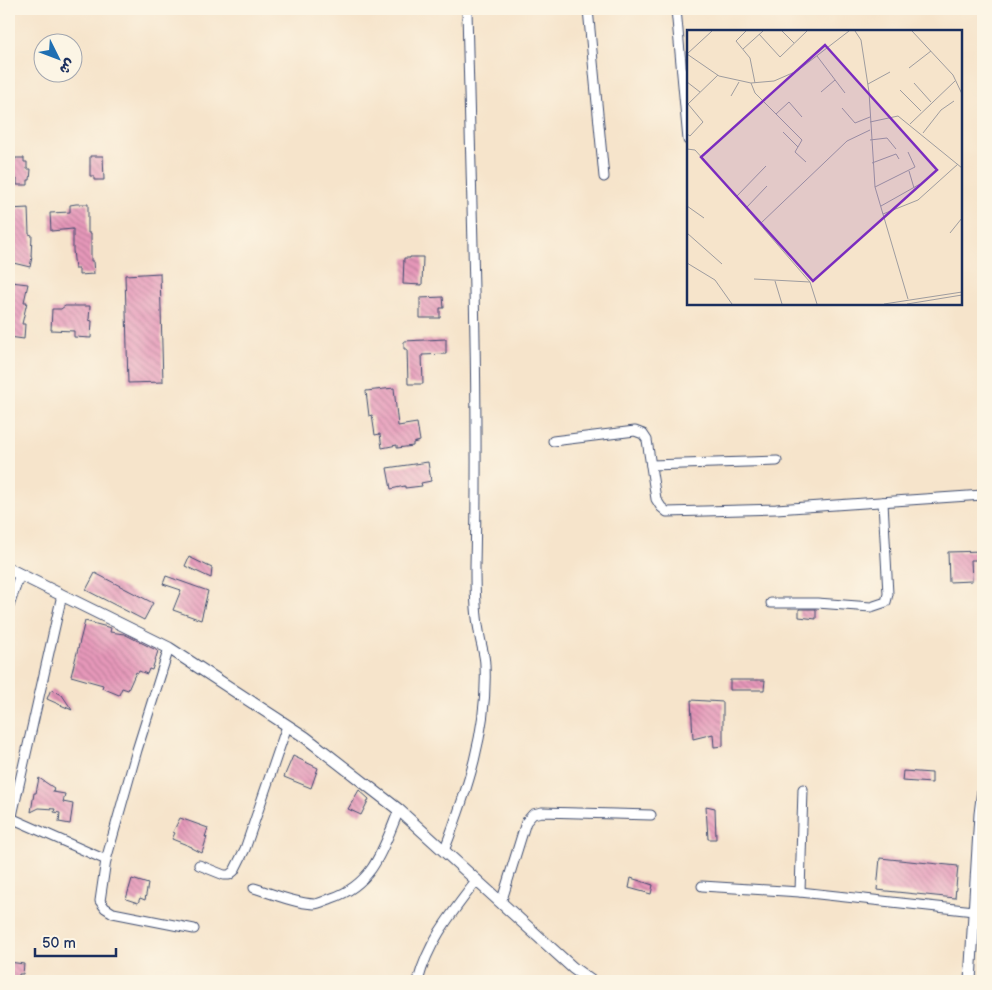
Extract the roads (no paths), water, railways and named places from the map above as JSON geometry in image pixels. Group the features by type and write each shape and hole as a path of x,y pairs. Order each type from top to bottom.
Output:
{"street":[{"path":"444,851 464,800 476,754 485,705 485,662 478,630 475,595 477,479 467,9"},
{"path":"588,9 604,177"},
{"path":"676,9 687,129"},
{"path":"553,441 635,431 643,434 647,440 656,499 661,508 667,512 776,509 983,496"},
{"path":"651,465 777,461"},
{"path":"771,603 817,603 871,607 886,602 888,594 883,502"},
{"path":"9,569 169,648 305,737 398,810 573,968 591,981"},
{"path":"9,606 20,574"},
{"path":"9,829 62,595"},
{"path":"169,648 137,750 106,860 100,901 105,908 114,913 194,929"},
{"path":"199,865 224,875 229,875 234,871 245,849 288,726"},
{"path":"800,892 803,789"},
{"path":"970,981 983,790"},
{"path":"254,888 316,904 340,895 358,885 369,874 380,854 398,810"},
{"path":"501,903 526,822 533,814 542,812 651,815"},
{"path":"11,818 106,860"},
{"path":"418,981 422,966 438,931 477,880"},
{"path":"702,886 800,892 974,911"}]}
